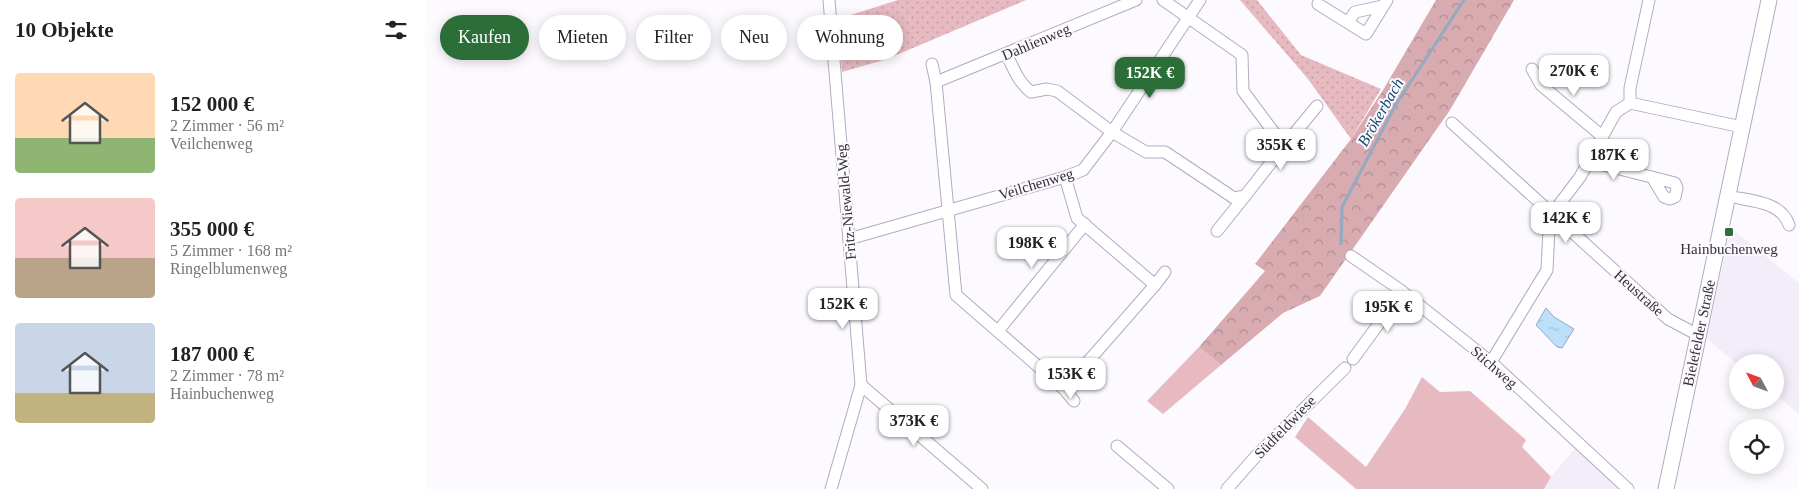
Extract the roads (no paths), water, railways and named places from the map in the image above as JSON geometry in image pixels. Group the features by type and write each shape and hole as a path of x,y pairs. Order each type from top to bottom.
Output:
{"main road":[{"name":"Bielefelder Straße","path":"1665,489 1769,0"}],"street":[{"name":"Fritz-Niewald-Weg","path":"829,0 861,385 831,489"},
{"name":"Dahlienweg","path":"936,82 1007,55 1136,0"},
{"path":"1163,0 1242,55 1243,91 1284,146"},
{"name":"Veilchenweg","path":"849,239 1065,177 1083,170 1112,132 1200,0"},
{"path":"1630,103 1630,88 1649,0"},
{"path":"1318,4 1365,34 1385,3"},
{"path":"1348,22 1355,12 1385,3"},
{"path":"1007,55 1026,88 1031,92 1047,89 1057,91 1112,132 1146,152 1165,152 1234,198 1245,196"},
{"path":"932,64 936,82 956,295 1064,389 1074,401"},
{"path":"1532,69 1541,85 1602,136"},
{"path":"1491,362 1547,270 1549,229 1552,214 1580,178 1616,112 1630,103 1743,127"},
{"path":"1217,231 1317,106"},
{"name":"Heustraße","path":"1452,123 1668,319 1679,327 1698,335"},
{"path":"1588,161 1652,176"},
{"path":"1065,177 1077,218 1155,284"},
{"path":"1728,196 1777,207 1786,215 1789,225"},
{"path":"998,331 1085,224"},
{"name":"Stichweg","path":"1351,256 1402,292 1491,362 1628,489"},
{"path":"1064,389 1165,272"},
{"path":"1353,359 1402,292"},
{"name":"Südfeldwiese","path":"1227,489 1256,456 1345,368"},
{"path":"861,385 982,489"},
{"path":"1117,446 1169,489"}],"water":[{"path":"1546,308 1554,317 1574,329 1562,348 1557,347 1536,325"}],"waterway":[{"name":"Brökerbach","path":"1341,244 1342,207 1395,106 1464,0"}],"place":[{"name":"Hainbuchenweg","path":"1729,232"}]}
